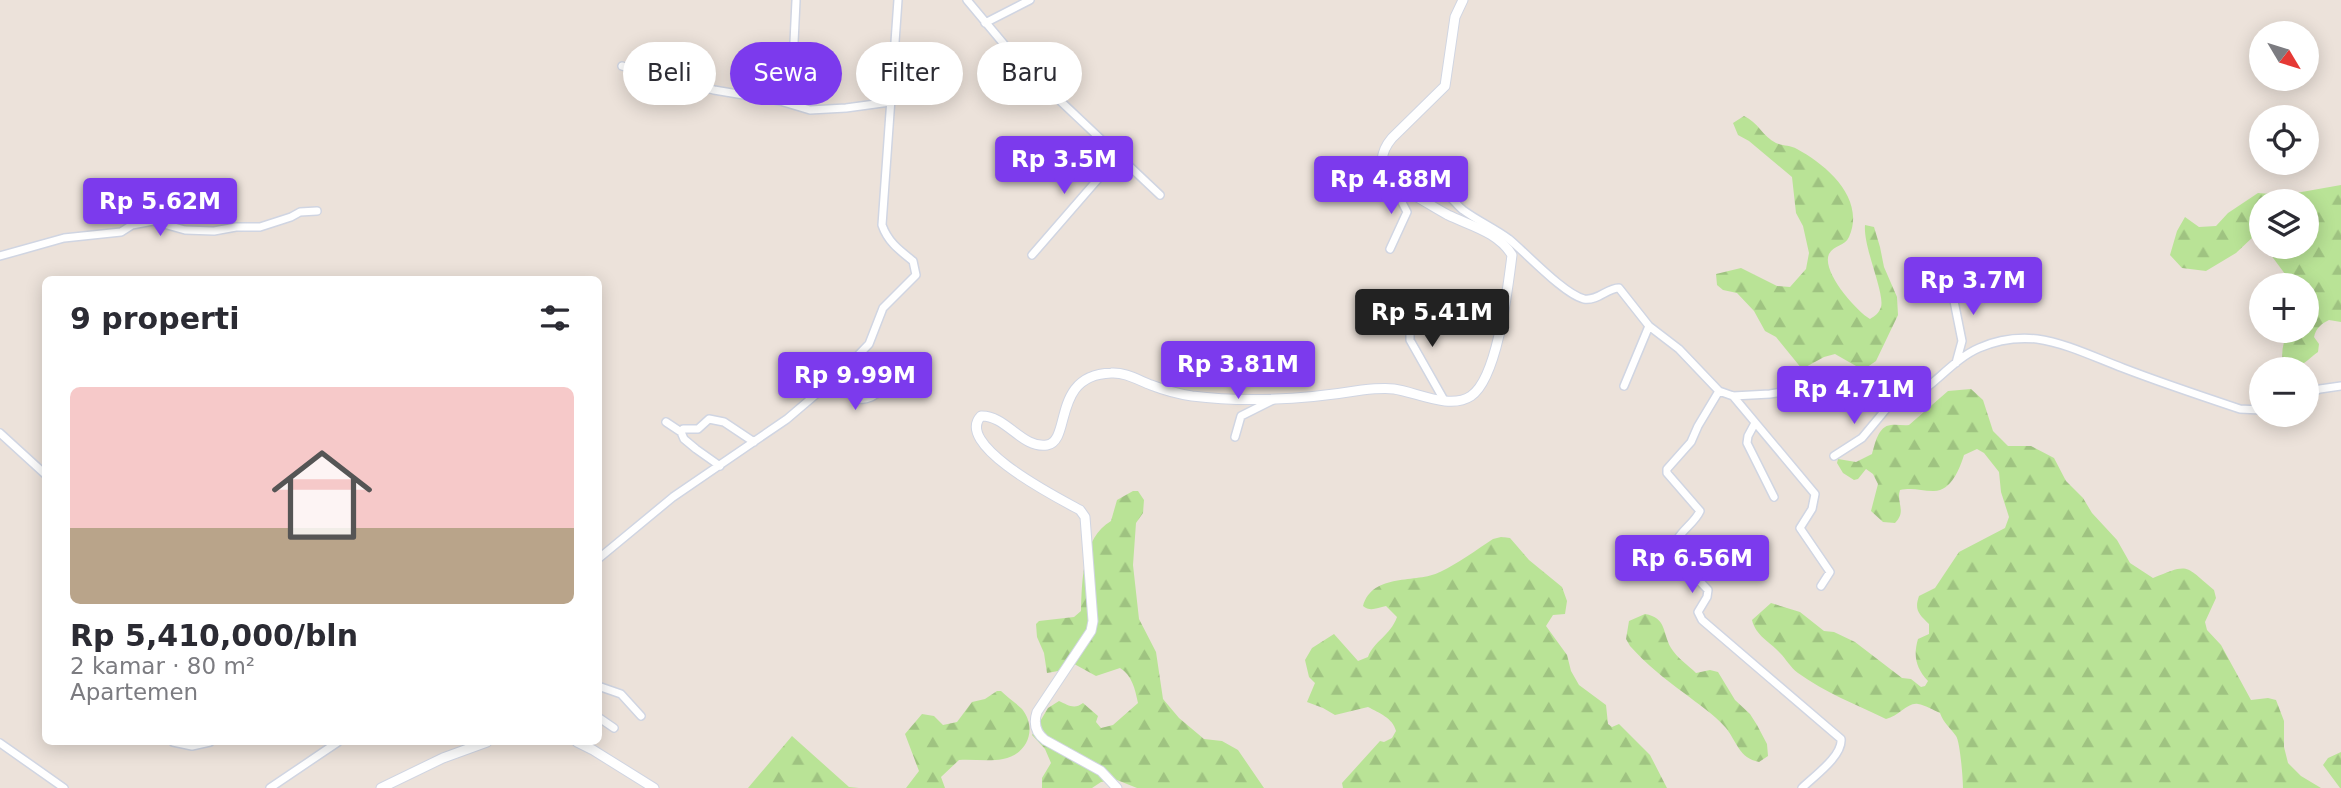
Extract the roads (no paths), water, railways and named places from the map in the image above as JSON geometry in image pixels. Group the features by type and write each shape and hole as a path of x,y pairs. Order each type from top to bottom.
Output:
{"street":[{"path":"895,42 898,0"},
{"path":"967,0 1018,61 1160,195"},
{"path":"985,23 1030,0"},
{"path":"1390,249 1407,212 1382,167 1385,146 1445,86 1455,17 1463,0"},
{"path":"794,42 796,1"},
{"path":"622,66 730,93"},
{"path":"795,105 810,110 868,105"},
{"path":"602,556 673,497 787,419 841,373 869,344 883,308 916,275 914,261 894,247 881,225 890,105"},
{"path":"1032,255 1118,156"},
{"path":"1117,788 1101,771 1045,740 1035,727 1037,712 1091,631 1094,621 1085,517 1080,509 1017,473 996,457 981,441 975,430 976,422 981,416 995,418 1032,443 1046,446 1053,443 1060,433 1064,407 1072,392 1091,376 1110,373 1124,374 1153,386 1191,396 1249,400 1332,396 1391,388 1444,400 1462,400 1471,396 1484,380 1499,334 1512,255 1506,246 1491,234 1448,214 1392,182"},
{"path":"1417,197 1440,192 1446,194 1461,209 1508,238 1535,260 1552,279 1578,296 1592,299 1619,288 1649,326 1679,349 1719,391 1733,396 1770,394 1801,388 1887,408 1905,401 1933,384 1968,353 1998,341 2017,339 2054,343 2240,409 2249,409"},
{"path":"0,256 64,239 121,232 132,225 153,221 185,230 214,231 260,227 300,212 317,211"},
{"path":"1948,271 1962,341 1956,363"},
{"path":"1425,297 1410,340 1444,400"},
{"path":"1624,386 1649,326"},
{"path":"841,373 860,399 866,400 892,386"},
{"path":"2319,389 2341,386"},
{"path":"1719,391 1687,448 1667,469 1667,473 1700,511 1674,543 1674,549 1676,556 1708,590 1698,612 1702,620 1842,741 1822,771 1802,788"},
{"path":"1733,396 1815,494 1812,509 1800,528 1830,572 1821,586"},
{"path":"1235,437 1241,416 1277,398"},
{"path":"1834,456 1862,438 1887,408"},
{"path":"681,432 683,429 698,429 709,419 724,422 754,442"},
{"path":"666,422 720,466"},
{"path":"1755,423 1746,438 1747,443 1774,496"},
{"path":"0,433 42,471"},
{"path":"602,687 621,694 642,716"},
{"path":"602,720 614,728"},
{"path":"0,743 64,788"},
{"path":"270,788 334,745"},
{"path":"381,788 443,758 479,745"},
{"path":"583,745 654,788"}]}
